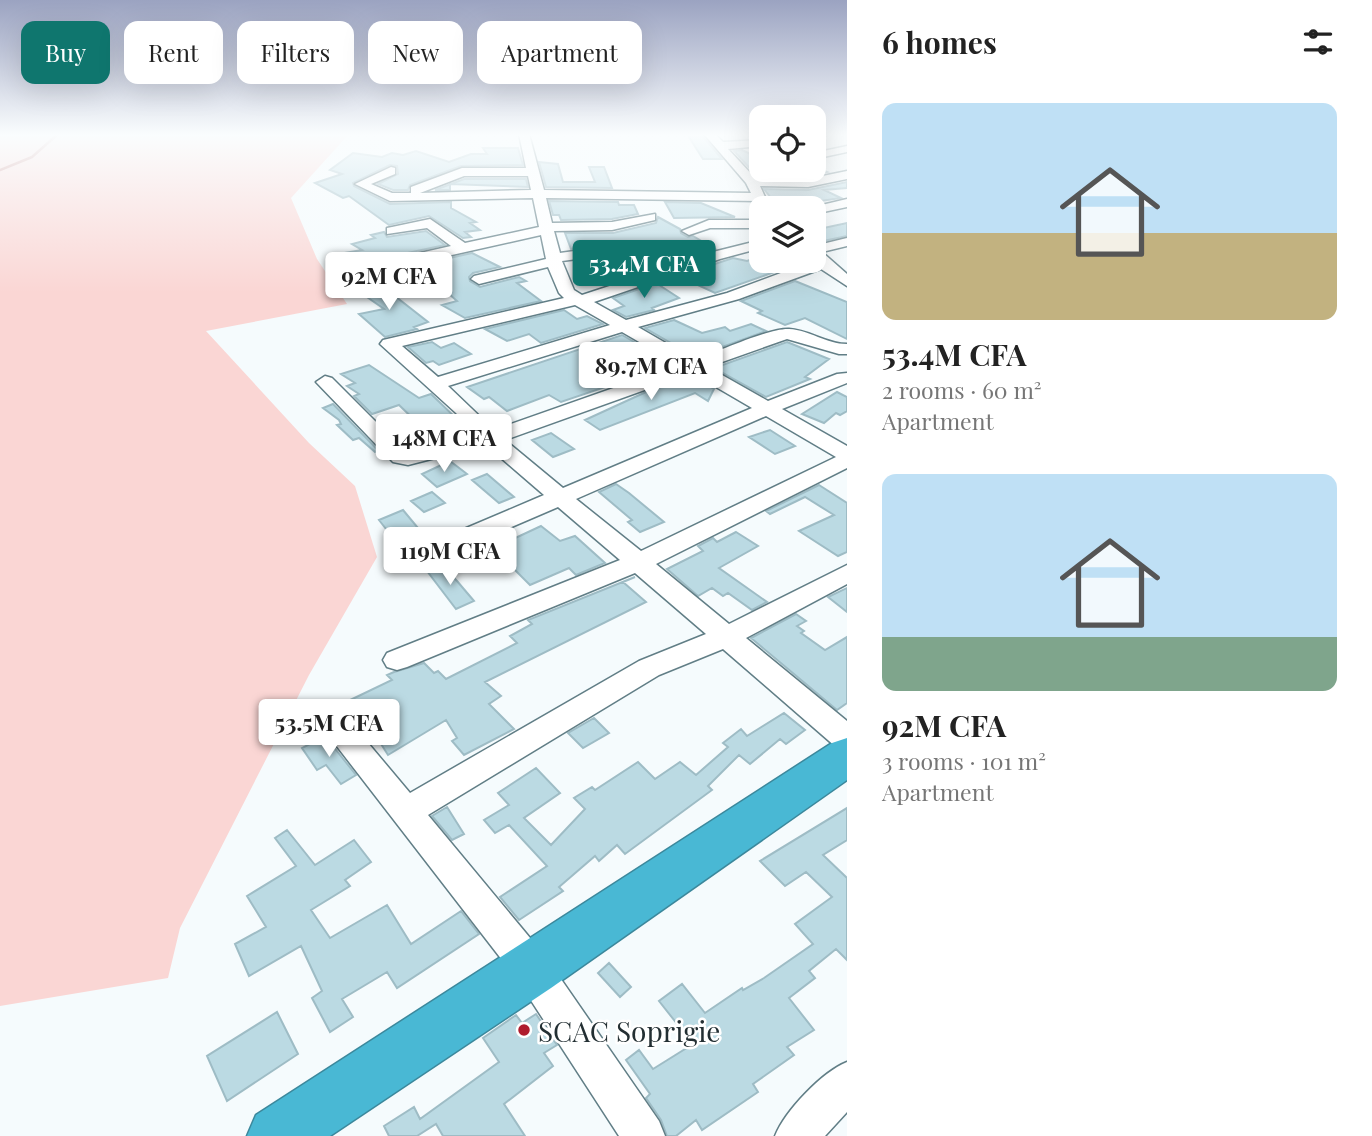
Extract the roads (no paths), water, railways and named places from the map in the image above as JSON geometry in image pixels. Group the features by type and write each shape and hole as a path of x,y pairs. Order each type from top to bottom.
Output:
{"highway":[{"path":"277,1136 533,969 847,757"}],"street":[{"path":"367,187 387,196 538,194 749,197"},
{"path":"399,196 423,187"},
{"path":"536,187 560,281 577,300 845,452"},
{"path":"826,207 847,203"},
{"path":"376,267 546,228 614,225 650,217"},
{"path":"392,231 430,223 461,248"},
{"path":"689,231 712,223 749,224"},
{"path":"826,251 847,242"},
{"path":"749,247 652,277 620,290 389,344 463,409 490,438 847,738"},
{"path":"479,279 554,260 610,250 652,277"},
{"path":"826,263 847,281"},
{"path":"435,384 677,310 733,296 780,273"},
{"path":"325,382 403,459 490,438 785,334 793,334 830,349 847,349"},
{"path":"439,549 844,378"},
{"path":"397,660 639,562 845,452"},
{"path":"407,811 649,668 728,636 847,573"},
{"path":"327,715 533,969 644,1136"},
{"path":"796,1136 847,1082"}],"place":[{"name":"SCAC Soprigie","path":"524,1030"}]}
